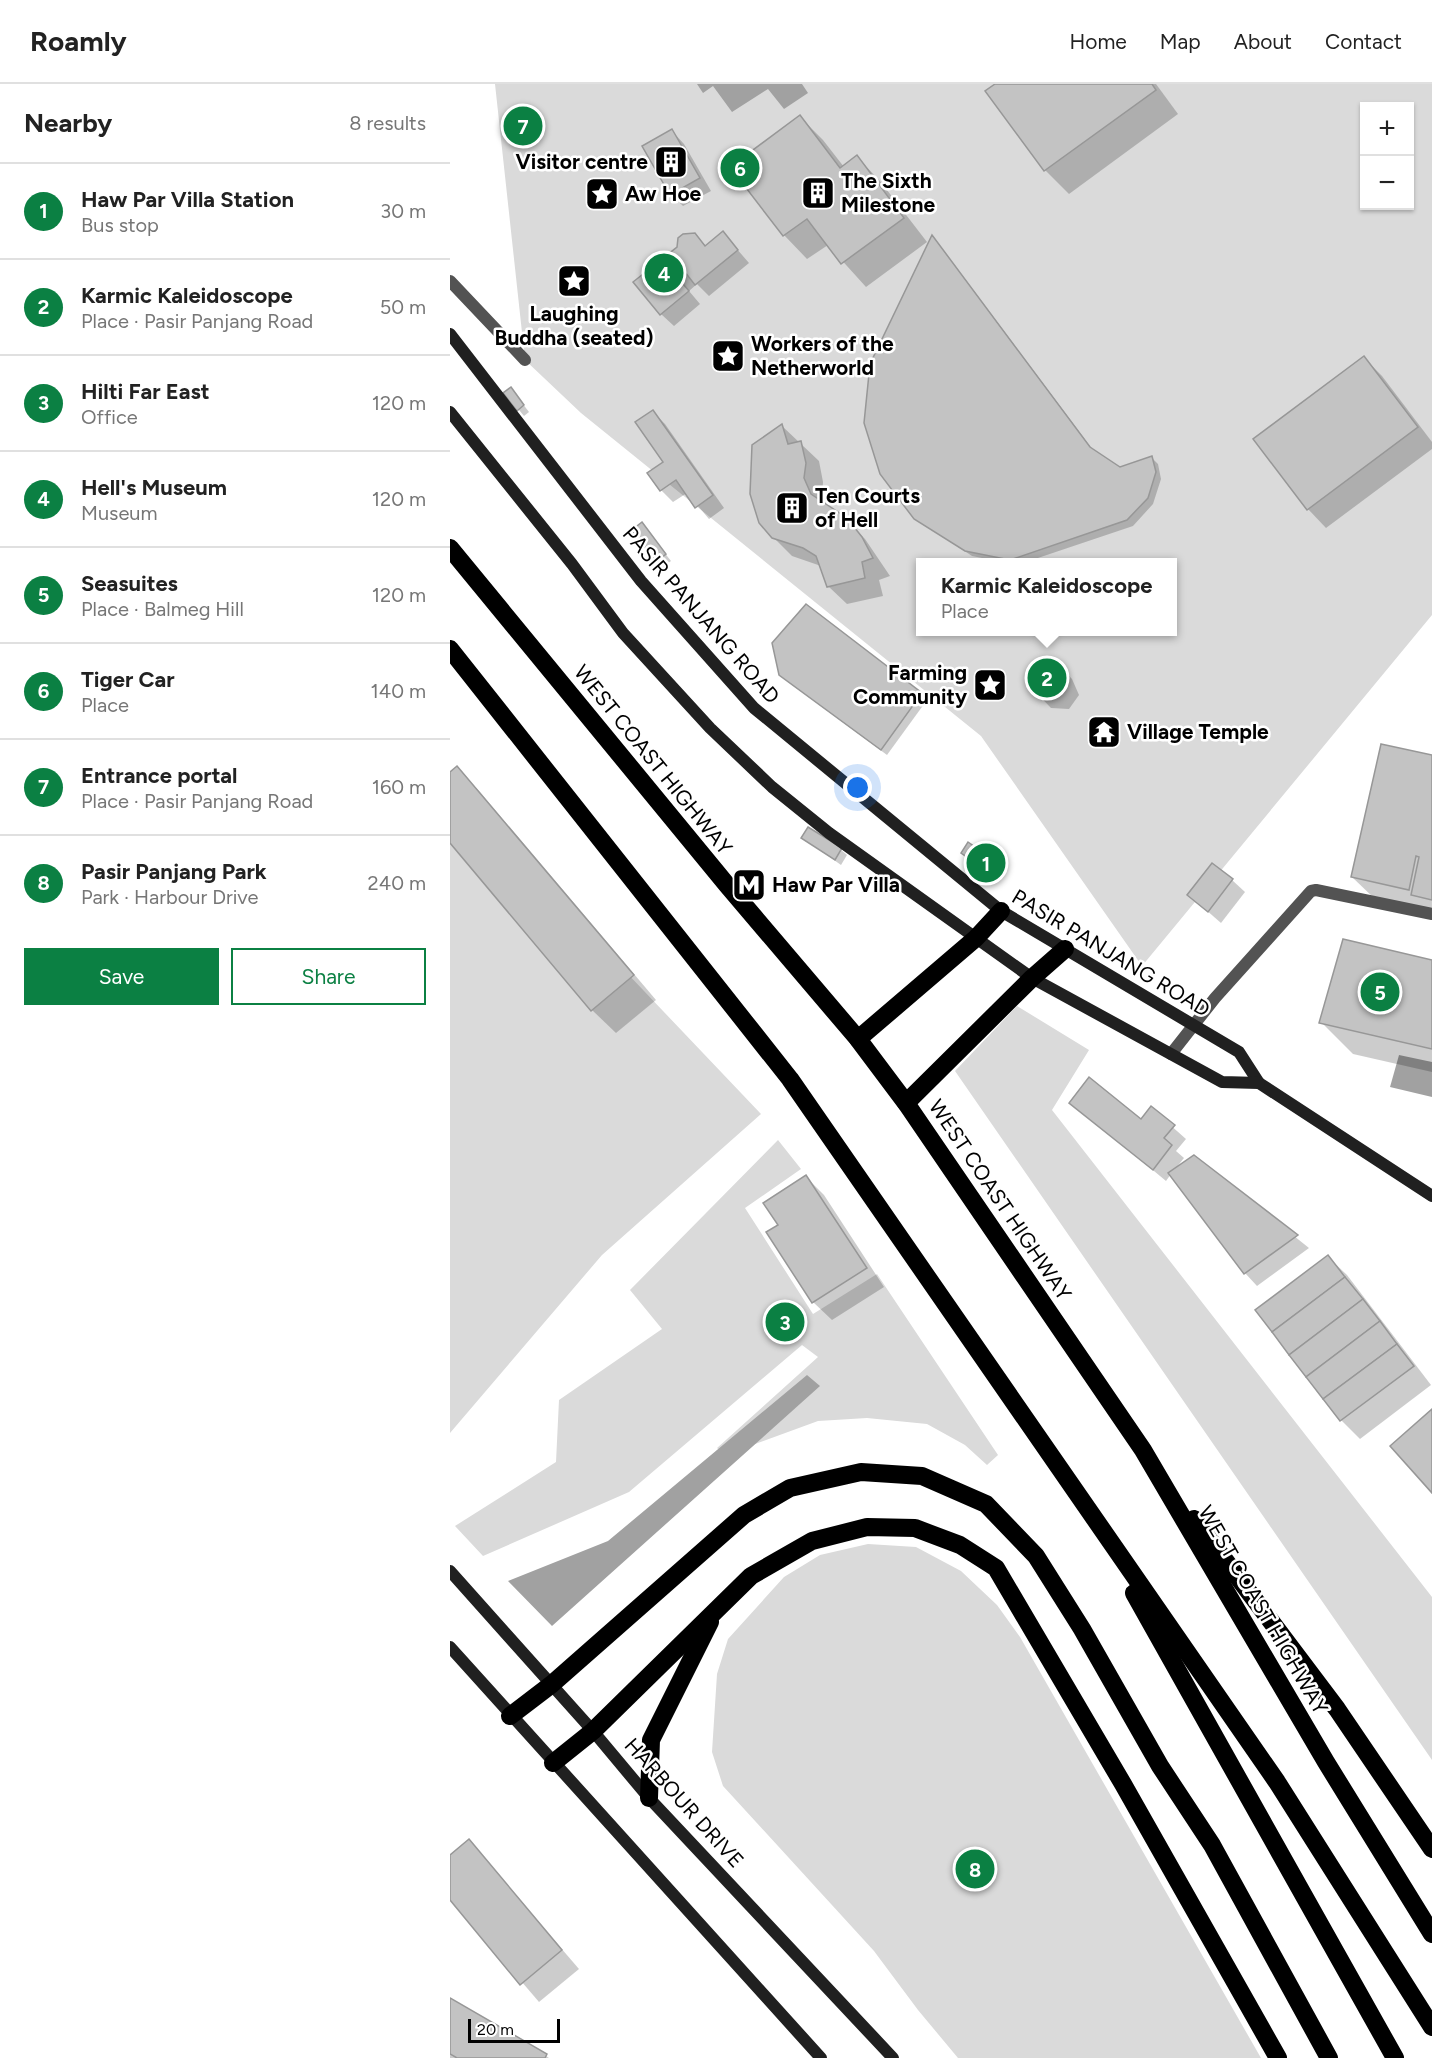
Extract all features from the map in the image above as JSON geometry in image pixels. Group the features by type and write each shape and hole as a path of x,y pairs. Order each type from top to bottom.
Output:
{"highway":[{"name":"WEST COAST HIGHWAY","path":"450,548 727,885 858,1039 906,1102 1143,1450 1326,1762 1432,1934"},
{"path":"450,649 790,1079 1277,1782 1432,2027"},
{"path":"858,1039 975,938 1001,911"},
{"path":"906,1102 1032,978 1065,949"},
{"path":"1143,1450 1337,1709 1432,1849"},
{"path":"510,1716 552,1684 744,1515 790,1488 861,1472 922,1476 986,1504 1036,1556 1082,1629 1160,1766 1212,1845 1329,2058"},
{"path":"1079,1495 1395,2058"},
{"path":"553,1763 593,1731 751,1576 812,1541 867,1527 915,1528 960,1545 996,1568 1124,1784 1278,2058"},
{"path":"649,1798 651,1740 718,1607"}],"main road":[{"name":"PASIR PANJANG ROAD","path":"450,334 641,581 754,708 1001,911 1239,1053 1259,1083 1432,1196"},
{"path":"450,412 572,564 623,633 710,728 772,787 829,833 1032,978 1222,1082 1259,1083"},
{"name":"HARBOUR DRIVE","path":"450,1571 552,1684 649,1798 893,2058"},
{"path":"450,1647 821,2058"}],"street":[{"path":"450,281 525,360"},
{"path":"1171,1054 1215,998 1311,891 1316,890 1432,914"}],"shaded area":[{"path":"495,84 1432,84 1432,615 1142,966 981,736 581,413 525,360"},
{"path":"697,84 802,84 808,93 784,109 768,89 732,112 713,86 703,93"},
{"path":"450,787 761,1114 602,1255 450,1433"},
{"path":"1017,1006 1089,1050 1052,1110 1432,1597 1432,1760 955,1071"},
{"path":"1399,1055 1432,1062 1432,1097 1390,1087"},
{"path":"778,1140 801,1169 745,1208 813,1314 877,1274 998,1455 987,1465 965,1445 927,1424 867,1418 818,1421 725,1455 717,1448 818,1357 802,1345 629,1492 483,1556 455,1526 556,1462 559,1400 662,1329 630,1290"},
{"path":"807,1375 820,1386 552,1626 508,1581 608,1541"},
{"path":"868,1544 916,1547 961,1571 997,1605 1020,1637 1261,2058 958,2058 918,2010 874,1951 723,1786 712,1752 717,1674 728,1639 784,1577 820,1555"}],"building":[{"path":"995,84 1152,84 1156,90 1044,171 985,91"},
{"name":"The Sixth Milestone","path":"800,115 840,168 857,155 904,218 841,264 807,219 783,236 730,167"},
{"name":"Visitor centre","path":"672,129 700,178 670,195 642,146"},
{"path":"723,231 738,250 695,285 685,272 678,278 689,291 660,315 633,282 677,247 678,238 683,234 695,233 705,246"},
{"path":"932,235 1090,447 1120,467 1152,456 1156,472 1148,498 1127,520 1016,558 1000,558 965,551 914,519 880,474 864,423 870,364"},
{"path":"1364,356 1418,427 1307,510 1253,439"},
{"path":"511,387 524,405 517,411 503,393"},
{"path":"653,410 713,495 695,508 676,480 660,491 647,473 663,462 635,422"},
{"name":"Ten Courts of Hell","path":"782,424 788,444 801,441 806,463 804,478 811,494 847,518 862,537 873,558 862,562 865,578 827,587 816,556 803,548 772,538 759,523 750,494 752,445"},
{"path":"642,522 666,554 656,562 632,530"},
{"path":"806,604 922,693 881,750 779,675 772,643"},
{"path":"1048,660 1062,665 1067,679 1062,693 1048,698 1034,693 1029,679 1034,665"},
{"path":"1381,744 1432,755 1432,900 1411,895 1419,857 1416,856 1409,890 1351,877"},
{"path":"457,766 634,975 591,1011 450,843 450,772"},
{"path":"808,827 842,848 835,860 801,838"},
{"path":"968,842 1001,865 994,876 961,853"},
{"path":"1212,863 1233,879 1208,912 1187,895"},
{"path":"1343,939 1432,960 1432,1049 1319,1023"},
{"path":"1089,1077 1141,1119 1151,1106 1175,1125 1164,1138 1172,1145 1153,1170 1069,1103"},
{"path":"1194,1155 1298,1235 1244,1274 1168,1173"},
{"path":"806,1175 867,1268 812,1303 766,1232 778,1225 763,1203"},
{"path":"1328,1255 1345,1277 1272,1332 1255,1310"},
{"path":"1345,1277 1363,1299 1289,1355 1272,1332"},
{"path":"1363,1299 1380,1321 1306,1377 1289,1355"},
{"path":"1380,1321 1397,1344 1323,1399 1306,1377"},
{"path":"1397,1344 1414,1366 1340,1421 1323,1399"},
{"path":"1432,1409 1432,1493 1390,1446"},
{"path":"469,1839 562,1950 520,1985 450,1900 450,1855"},
{"path":"450,1998 547,2054 545,2058 457,2058 450,2054"}],"place":[{"name":"Entrance portal","path":"523,126"},
{"name":"Visitor centre","path":"671,162"},
{"name":"Tiger Car","path":"740,168"},
{"name":"The Sixth Milestone","path":"818,193"},
{"name":"Aw Hoe","path":"602,194"},
{"name":"Hell's Museum","path":"664,273"},
{"name":"Laughing Buddha (seated)","path":"574,281"},
{"name":"Workers of the Netherworld","path":"728,356"},
{"name":"Ten Courts of Hell","path":"792,508"},
{"name":"Karmic Kaleidoscope","path":"1047,678"},
{"name":"Farming Community","path":"990,685"},
{"name":"Village Temple","path":"1104,732"},
{"name":"Haw Par Villa Station","path":"986,863"},
{"name":"Haw Par Villa","path":"749,885"},
{"name":"Seasuites","path":"1380,992"},
{"name":"Hilti Far East","path":"785,1322"},
{"name":"Pasir Panjang Park","path":"975,1869"}]}
